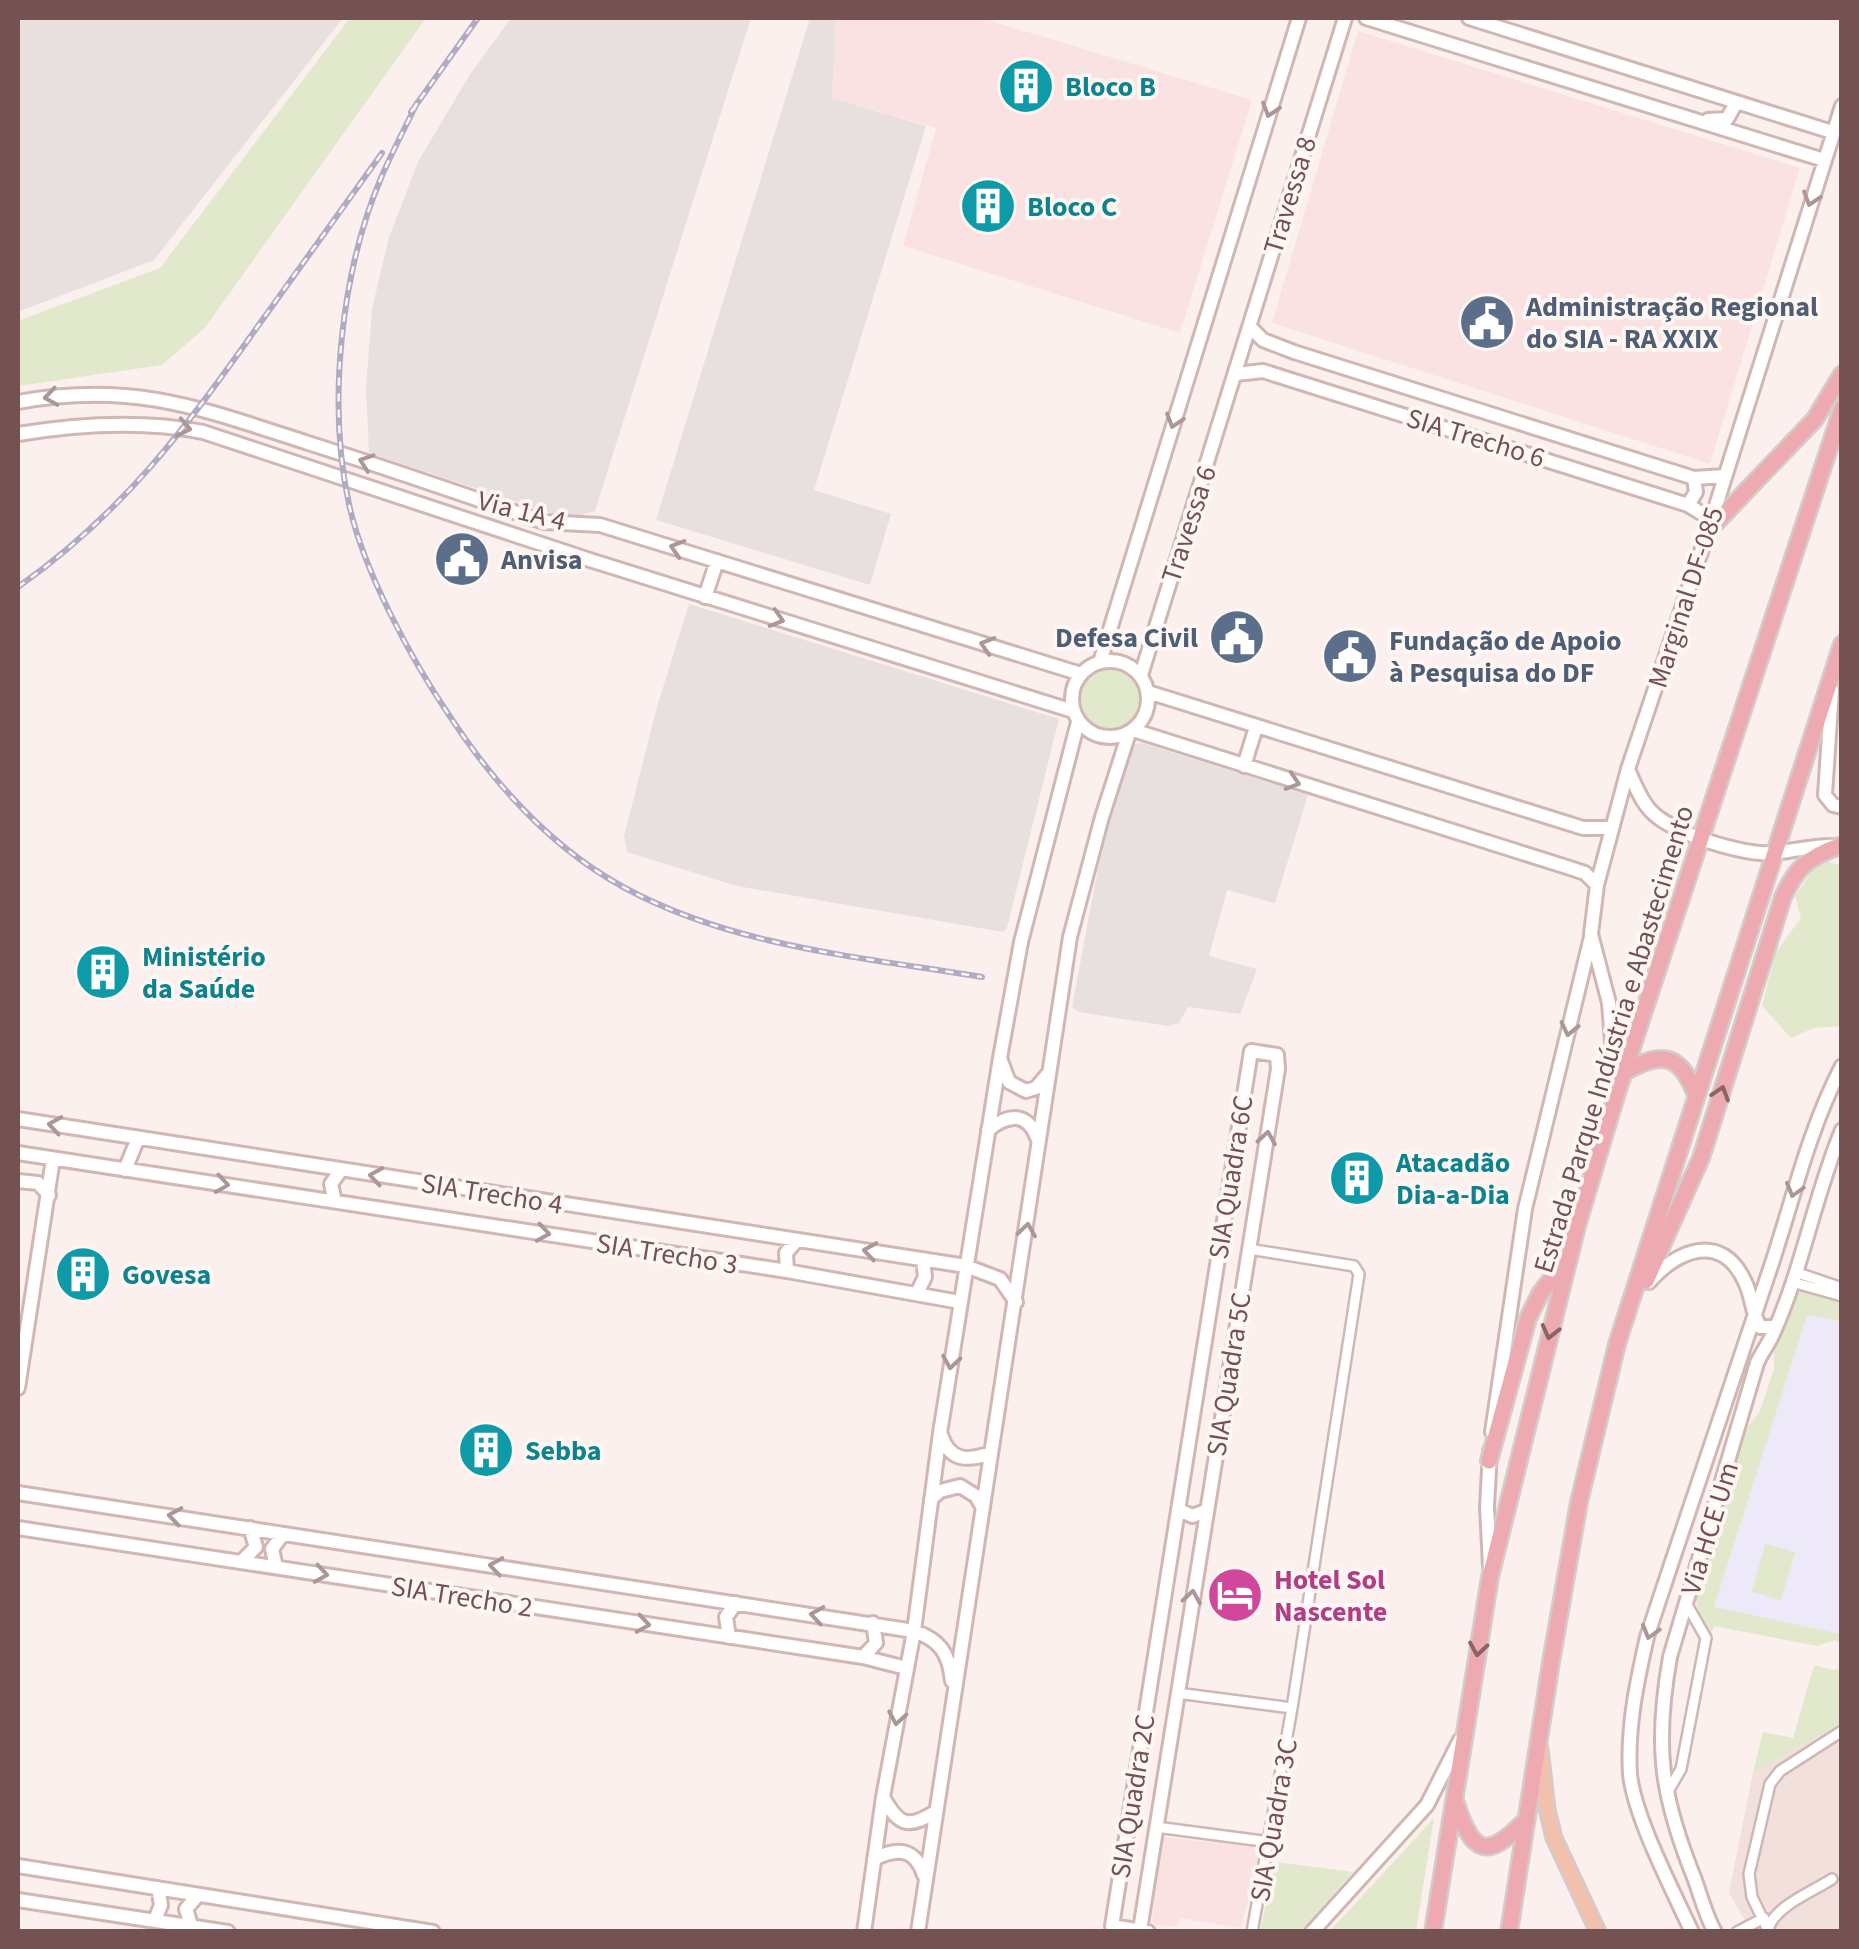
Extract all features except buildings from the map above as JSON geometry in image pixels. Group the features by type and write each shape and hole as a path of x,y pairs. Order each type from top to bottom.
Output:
{"highway":[{"path":"1710,525 1815,419 1842,374"},
{"name":"Estrada Parque Indústria e Abastecimento","path":"1432,1932 1490,1577 1570,1253 1616,1096 1842,409"},
{"path":"1509,1932 1579,1502 1617,1344 1842,644"},
{"path":"1617,1344 1701,1158 1783,897 1802,864 1814,855 1840,847"},
{"path":"1626,1071 1657,1058 1672,1060 1683,1068 1696,1095"},
{"path":"1489,1462 1528,1318 1570,1253"},
{"path":"1454,1797 1464,1829 1473,1843 1482,1846 1495,1846 1506,1840 1527,1818"}],"main road":[{"path":"1100,662 1299,18"},
{"name":"Travessa 8","path":"1236,374 1345,18"},
{"path":"1370,18 1824,160"},
{"path":"1469,18 1832,132"},
{"path":"1608,92 1610,73 1620,64"},
{"path":"1690,119 1727,119 1736,103"},
{"name":"Marginal DF-085","path":"1616,1096 1609,1002 1591,934 1597,884 1628,769 1710,525 1842,106"},
{"path":"1250,327 1263,340 1294,352 1694,478 1725,476"},
{"path":"1284,377 1285,358 1294,352"},
{"name":"SIA Trecho 6","path":"1236,374 1263,371 1508,447 1688,505 1710,525"},
{"name":"Travessa 6","path":"1141,675 1236,374"},
{"name":"Via 1A 4","path":"18,402 64,394 108,394 187,404 544,522 600,525 1080,674"},
{"path":"1473,436 1486,430 1488,416 1482,411"},
{"path":"1508,447 1502,438 1503,429 1513,420"},
{"name":"Via 1A 4","path":"18,434 132,424 165,424 203,432 1076,716"},
{"path":"1688,505 1696,492 1694,478"},
{"path":"706,597 717,561"},
{"path":"864,1932 883,1797 914,1630 960,1302 1021,942 1076,716 1071,698 1080,674 1100,662 1122,662 1141,675 1148,692 1146,713 1131,731 1102,817 1070,937 918,1932"},
{"path":"1834,666 1824,788 1828,800 1842,808"},
{"path":"1148,692 1583,828 1612,828"},
{"path":"1076,716 1102,737 1131,731 1570,868 1597,884"},
{"path":"1244,766 1256,727"},
{"path":"1628,769 1652,814 1702,837 1750,852 1774,853 1803,846 1840,847"},
{"path":"1490,1577 1489,1462 1516,1255 1591,934"},
{"name":"SIA Quadra 5C","path":"1177,1693 1278,1069 1277,1055 1251,1051"},
{"name":"SIA Quadra 6C","path":"1178,1509 1251,1051"},
{"path":"1000,1058 1009,1082 1026,1091 1042,1083 1051,1067"},
{"path":"1692,1932 1659,1861 1630,1777 1636,1685 1647,1637 1803,1159 1842,1066"},
{"path":"1829,1090 1819,1136 1827,1143 1839,1136"},
{"path":"988,1130 1006,1118 1023,1118 1030,1123 1039,1142"},
{"name":"SIA Trecho 4","path":"18,1119 966,1266"},
{"name":"Via HCE Um","path":"1715,1932 1682,1850 1665,1794 1660,1750 1662,1700 1670,1657 1756,1364 1775,1328 1839,1136"},
{"path":"125,1170 138,1138"},
{"name":"SIA Trecho 3","path":"18,1153 787,1271 960,1302"},
{"path":"1803,1159 1817,1156 1824,1174"},
{"path":"18,1388 53,1159"},
{"path":"304,1196 314,1181 311,1166"},
{"path":"335,1201 331,1184 340,1170"},
{"path":"18,1181 38,1184 48,1196"},
{"path":"1228,1182 1242,1190 1258,1190"},
{"path":"1224,1208 1240,1204 1255,1214"},
{"path":"787,1271 786,1253 797,1240"},
{"path":"1642,1290 1666,1263 1680,1254 1709,1251 1734,1266 1745,1282 1760,1327 1775,1328"},
{"path":"917,1294 926,1277 923,1260"},
{"path":"966,1266 1000,1279 1016,1302"},
{"path":"1726,1396 1742,1398 1745,1410"},
{"path":"940,1433 957,1458 967,1460 991,1452"},
{"path":"931,1500 940,1491 960,1486 976,1496 983,1508"},
{"path":"18,1493 914,1630 938,1642 946,1653 954,1704"},
{"path":"1178,1509 1192,1516 1206,1511"},
{"name":"SIA Quadra 2C","path":"1140,1930 1112,1926 1178,1509"},
{"name":"SIA Trecho 2","path":"18,1528 863,1658 906,1668"},
{"path":"242,1562 256,1547 250,1528"},
{"path":"1172,1537 1187,1532 1200,1542"},
{"path":"276,1567 272,1549 283,1534"},
{"path":"729,1637 726,1618 736,1602"},
{"path":"863,1658 876,1643 873,1623"},
{"path":"1148,1932 1140,1930 1177,1693"},
{"path":"1312,1932 1427,1805 1466,1724"},
{"path":"1539,1741 1554,1838 1598,1932"},
{"path":"1135,1780 1144,1790 1162,1788"},
{"path":"883,1797 892,1813 905,1822 920,1821 935,1812"},
{"path":"1659,1861 1682,1850"},
{"path":"874,1859 892,1851 906,1852 917,1858 925,1877"},
{"path":"18,1866 433,1932"},
{"path":"1668,1881 1683,1872 1696,1885"},
{"path":"155,1920 162,1905 158,1888"},
{"path":"191,1925 186,1909 198,1895"},
{"path":"18,1900 228,1932"}],"street":[{"path":"1177,1693 1292,1708 1357,1268 1249,1249"},
{"path":"1793,1277 1842,1292"},
{"path":"1665,1794 1681,1770 1706,1638 1686,1603"},
{"name":"SIA Quadra 3C","path":"1252,1932 1292,1708"},
{"path":"1768,1930 1752,1897 1749,1874 1770,1784 1780,1772 1842,1731"},
{"path":"1156,1827 1270,1842"},
{"path":"1768,1930 1779,1912 1832,1879"},
{"path":"1737,1932 1764,1918"}],"shaded area":[{"path":"18,18 343,18 154,260 18,312"},
{"path":"511,18 751,18 595,511 568,519 369,453 366,388 372,309 389,237 419,160 469,76"},
{"path":"810,18 836,18 832,98 926,126 814,490 891,514 870,585 656,520"},
{"path":"836,18 981,18 1252,100 1180,333 903,246 936,128 832,98"},
{"path":"1358,31 1800,168 1710,464 1272,323"},
{"path":"689,604 1059,719 1003,932 737,886 627,852 624,836 657,707"},
{"path":"1142,743 1308,795 1275,903 1227,890 1209,956 1257,969 1240,1014 1188,1007 1179,1023 1168,1026 1079,1012 1072,1007 1099,863 1129,750"},
{"path":"1807,1314 1841,1321 1841,1634 1714,1608"},
{"path":"1841,1723 1841,1931 1751,1931 1729,1893 1753,1773"},
{"path":"1164,1837 1261,1848 1241,1928 1180,1918 1177,1927 1155,1925 1152,1920"}],"green space":[{"path":"350,18 426,18 205,328 162,365 18,386 18,321 160,268"},
{"path":"1110,669 1132,678 1141,700 1132,722 1110,731 1088,722 1079,700 1088,678"},
{"path":"1825,861 1841,865 1841,1026 1814,1028 1791,1038 1762,1006 1776,952 1801,918 1795,896 1811,872"},
{"path":"1798,1285 1841,1298 1841,1321 1807,1315 1714,1607 1841,1634 1841,1644 1835,1640 1817,1646 1714,1626 1711,1633 1699,1615 1695,1595 1747,1428 1760,1411 1774,1369 1774,1339"},
{"path":"1765,1544 1795,1552 1781,1600 1752,1592"},
{"path":"1814,1665 1841,1669 1841,1723 1753,1773 1763,1732 1793,1738"},
{"path":"1434,1818 1416,1931 1330,1931"},
{"path":"1275,1862 1353,1872 1302,1930 1260,1931"}],"railway":[{"path":"411,112 478,18"},
{"path":"417,103 381,178 356,255 342,339 339,424 349,504 365,557 404,641 434,693 485,766 526,812 573,854 625,888 667,908 754,937 982,977"},
{"path":"18,587 90,529 178,434 382,153"}],"place":[{"name":"Bloco B","path":"1026,86"},
{"name":"Bloco C","path":"988,206"},
{"name":"Administração Regional do SIA - RA XXIX","path":"1487,322"},
{"name":"Anvisa","path":"462,559"},
{"name":"Defesa Civil","path":"1237,637"},
{"name":"Fundação de Apoio à Pesquisa do DF","path":"1350,656"},
{"name":"Ministério da Saúde","path":"103,972"},
{"name":"Atacadão Dia-a-Dia","path":"1357,1178"},
{"name":"Govesa","path":"83,1274"},
{"name":"Sebba","path":"486,1450"},
{"name":"Hotel Sol Nascente","path":"1235,1595"}]}
